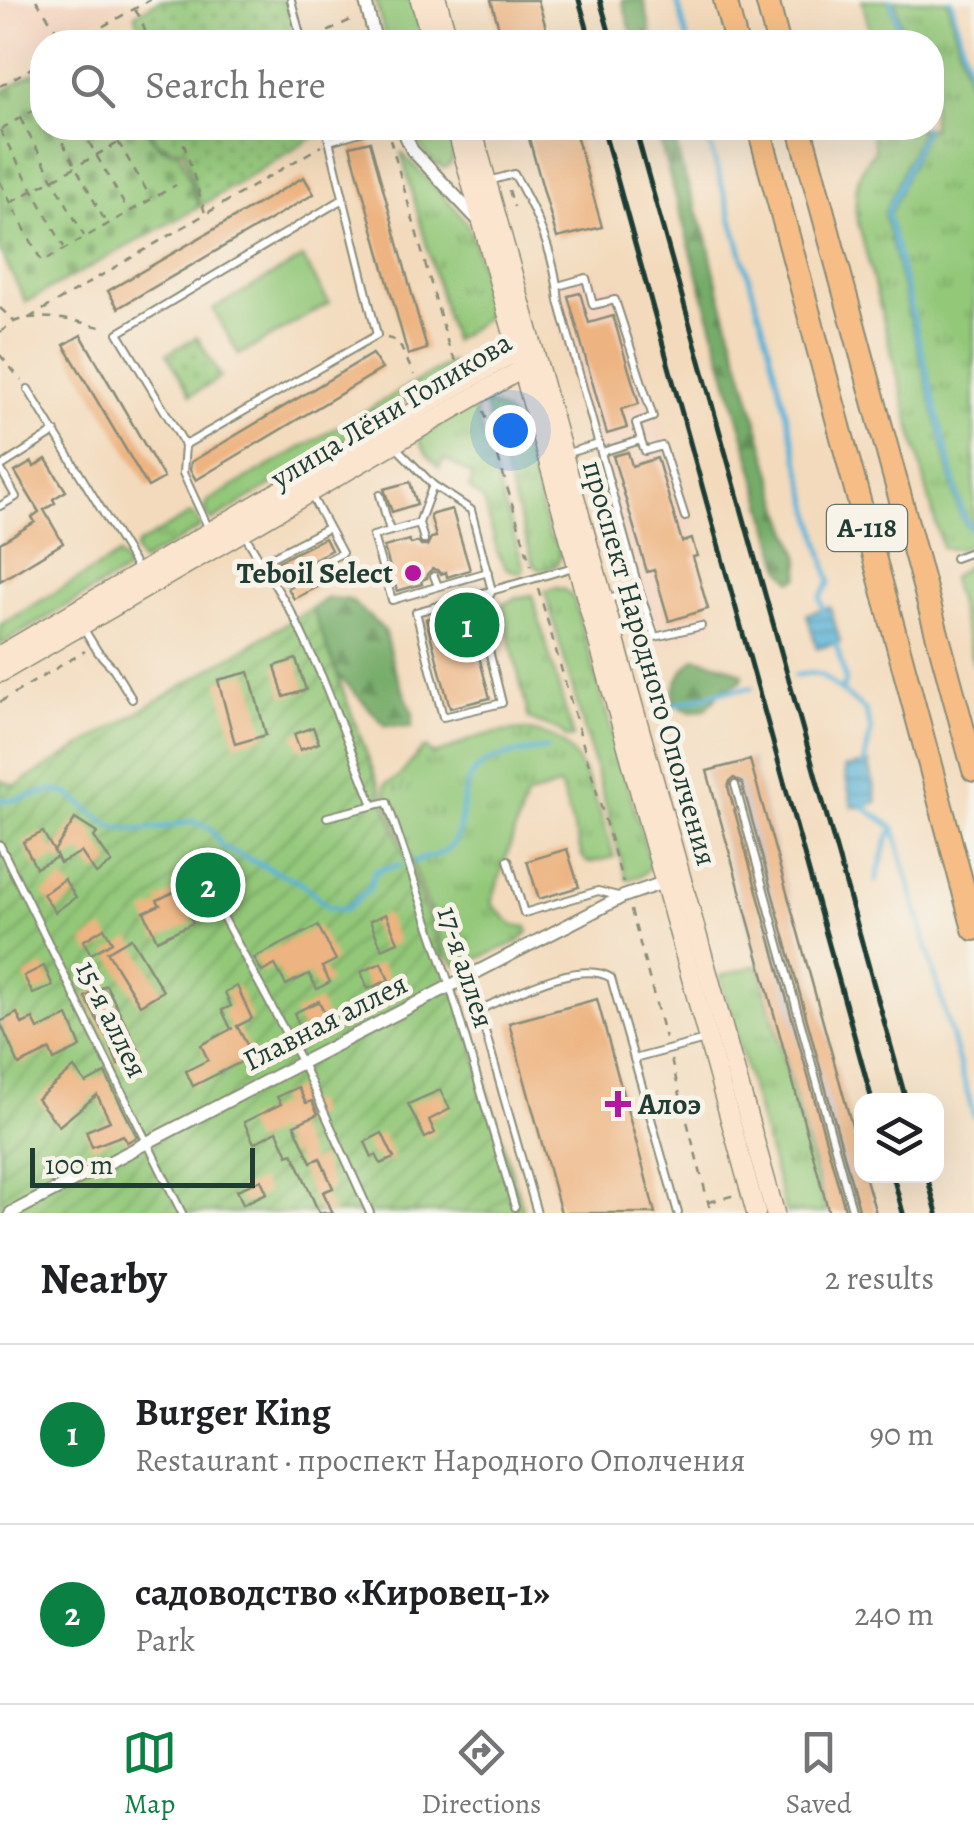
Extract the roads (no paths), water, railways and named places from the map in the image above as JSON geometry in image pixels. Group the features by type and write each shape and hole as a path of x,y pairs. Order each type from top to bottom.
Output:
{"highway":[{"path":"725,0 733,30"},
{"path":"767,0 775,30"},
{"name":"А-118","path":"762,140 974,930"},
{"name":"А-118","path":"803,140 974,770"}],"main road":[{"path":"420,0 429,30"},
{"path":"437,0 446,30"},
{"name":"проспект Народного Ополчения","path":"459,140 525,358 578,566 756,1213"},
{"name":"проспект Народного Ополчения","path":"478,140 496,179 525,358 563,454 774,1213"},
{"name":"улица Лёни Голикова","path":"0,673 78,619 525,358"},
{"name":"улица Лёни Голикова","path":"239,525 310,492 389,437"},
{"name":"улица Лёни Голикова","path":"0,655 78,619"}],"street":[{"path":"364,0 373,30"},
{"path":"407,140 412,150 482,224"},
{"name":"Главная аллея","path":"11,1213 624,896 666,882"}],"lane":[{"path":"291,0 301,30"},
{"path":"185,444 377,335 329,141 332,140"},
{"path":"496,179 514,174 542,228 559,301 655,636 701,626"},
{"path":"214,539 183,473 185,444 118,333 343,199"},
{"path":"558,286 586,278 593,305 615,300 653,417 636,423 641,440 645,451 662,446 685,517"},
{"path":"28,389 144,580"},
{"path":"0,506 16,496 0,468 54,432"},
{"path":"389,437 433,485 471,510 492,590 480,614 502,703 443,717 416,612 492,590 578,566"},
{"path":"563,454 641,440"},
{"path":"424,540 419,523 433,485"},
{"path":"286,581 342,553 310,492"},
{"path":"380,495 390,531"},
{"path":"419,523 373,536 392,600 488,572"},
{"path":"239,525 294,617 373,805 327,817"},
{"path":"274,556 328,528"},
{"path":"955,558 974,551"},
{"path":"434,576 438,586"},
{"path":"604,601 640,590"},
{"path":"78,619 132,699"},
{"path":"735,785 853,1213"},
{"name":"17-я аллея","path":"373,805 388,802 450,986 515,1206"},
{"name":"15-я аллея","path":"0,845 182,1213"},
{"path":"508,860 524,914 598,891 624,896"},
{"path":"208,889 302,1063 370,1213"},
{"path":"538,1213 479,1010 545,982 598,972 611,978 678,1213"},
{"path":"634,1059 709,1040"}],"water":[{"path":"830,607 840,642 817,649 807,614"},
{"path":"869,763 877,802 852,807 844,768"}],"waterway":[{"path":"677,0 685,30"},
{"path":"891,0 900,30"},
{"path":"951,0 974,91"},
{"path":"709,140 768,342 830,582 820,598 823,609"},
{"path":"920,140 887,214 962,514 973,532"},
{"path":"836,644 846,681 842,691"},
{"path":"795,676 821,675 865,710 871,730 864,764"},
{"path":"670,706 724,691 752,688"},
{"path":"415,861 442,853 453,844 467,786 480,767 503,757 547,748"},
{"path":"0,800 52,791 67,793 118,828 141,830 193,821 211,829 222,847 303,884 328,907 344,910 369,889 375,871 400,865"},
{"path":"864,807 894,828 974,1117"},
{"path":"876,881 894,828"}],"railway":[{"path":"579,0 588,30"},
{"path":"600,0 609,30"},
{"path":"606,140 870,1093"},
{"path":"638,140 904,1093"},
{"path":"895,1183 903,1213"},
{"path":"929,1183 937,1213"}],"place":[{"name":"Teboil Select","path":"413,573"},
{"name":"Burger King","path":"467,625"},
{"name":"садоводство «Кировец-1»","path":"208,885"},
{"name":"Алоэ","path":"618,1104"}]}
